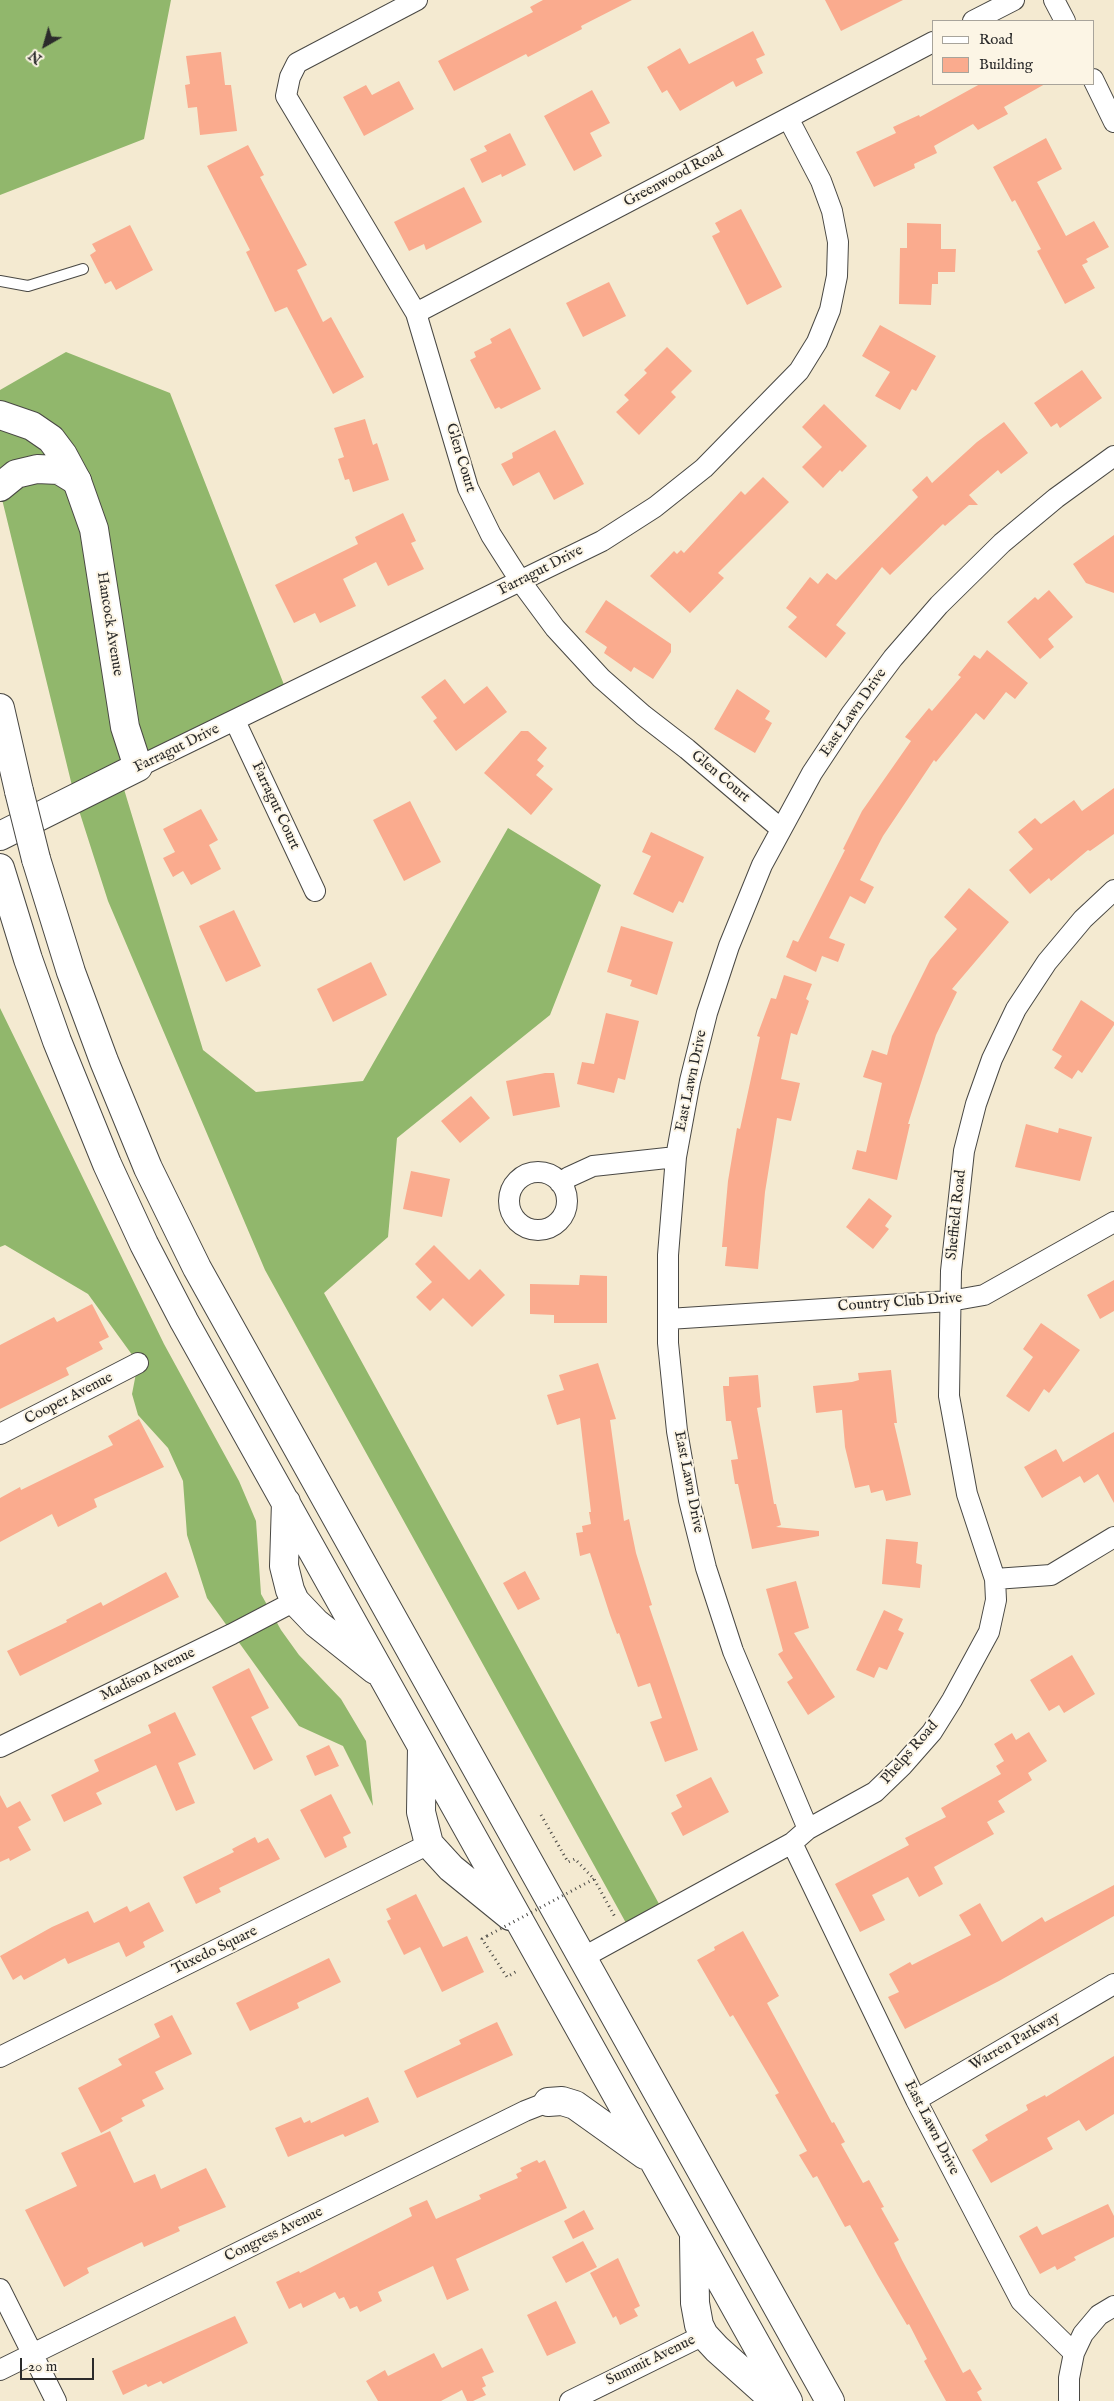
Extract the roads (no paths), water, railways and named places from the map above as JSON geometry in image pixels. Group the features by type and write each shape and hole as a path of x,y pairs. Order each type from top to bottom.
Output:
{"main road":[{"name":"Hancock Avenue","path":"0,415 32,426 51,439 63,455 77,481 94,529 125,727 138,767"},
{"path":"0,487 16,474 37,468 59,470 77,481"},
{"path":"0,708 36,859 71,972 134,1135 168,1210 219,1308 830,2401"},
{"name":"Farragut Drive","path":"0,836 138,767"},
{"path":"1,870 48,1016 107,1164 144,1244 180,1313 788,2401"},
{"path":"286,1502 284,1566 290,1590 295,1600 316,1623 384,1678"},
{"path":"422,1746 421,1812 429,1844 451,1868 523,1927"},
{"path":"548,2102 562,2101 575,2105 653,2162"},
{"path":"694,2234 695,2303 699,2325 704,2335 717,2349 775,2401"}],"street":[{"name":"Glen Court","path":"417,0 297,63 290,77 286,96 416,313 468,488 491,535 520,582 555,628 601,678 642,715 687,749 781,829"},
{"path":"975,20 1014,0"},
{"path":"1054,0 1064,20"},
{"name":"Greenwood Road","path":"416,313 932,43"},
{"path":"1094,81 1114,122"},
{"name":"Farragut Drive","path":"138,767 602,541 655,507 704,468 798,371 818,342 830,310 837,276 838,242 832,211 821,181 788,118"},
{"name":"East Lawn Drive","path":"808,1829 734,1651 706,1568 689,1500 677,1431 668,1319 668,1255 676,1158 690,1082 707,1013 729,946 762,865 812,773 851,714 893,658 939,605 1002,543 1056,498 1114,456"},
{"name":"Farragut Court","path":"235,721 315,891"},
{"name":"Sheffield Road","path":"995,1579 967,1494 949,1396 950,1301 964,1151 976,1104 992,1059 1016,1009 1047,962 1083,919 1114,890"},
{"path":"560,1183 593,1166 676,1158"},
{"name":"Country Club Drive","path":"668,1319 950,1301 984,1295 1114,1222"},
{"name":"Cooper Avenue","path":"0,1434 138,1363"},
{"path":"995,1579 1052,1575 1114,1537"},
{"name":"Phelps Road","path":"582,1958 792,1842 808,1829 875,1792 903,1765 932,1732 989,1632 996,1600 995,1579"},
{"name":"Madison Avenue","path":"0,1748 232,1634 295,1600"},
{"name":"East Lawn Drive","path":"792,1842 916,2100 1020,2301 1074,2353"},
{"name":"Tuxedo Square","path":"0,2057 429,1844"},
{"name":"Warren Parkway","path":"916,2100 1114,1984"},
{"name":"Congress Avenue","path":"0,2370 548,2102"},
{"path":"0,2288 56,2401"},
{"path":"1069,2401 1069,2378 1074,2353 1083,2334 1099,2315 1114,2306"},
{"name":"Summit Avenue","path":"570,2401 704,2335"}],"lane":[{"path":"0,282 28,286 83,269"}]}
